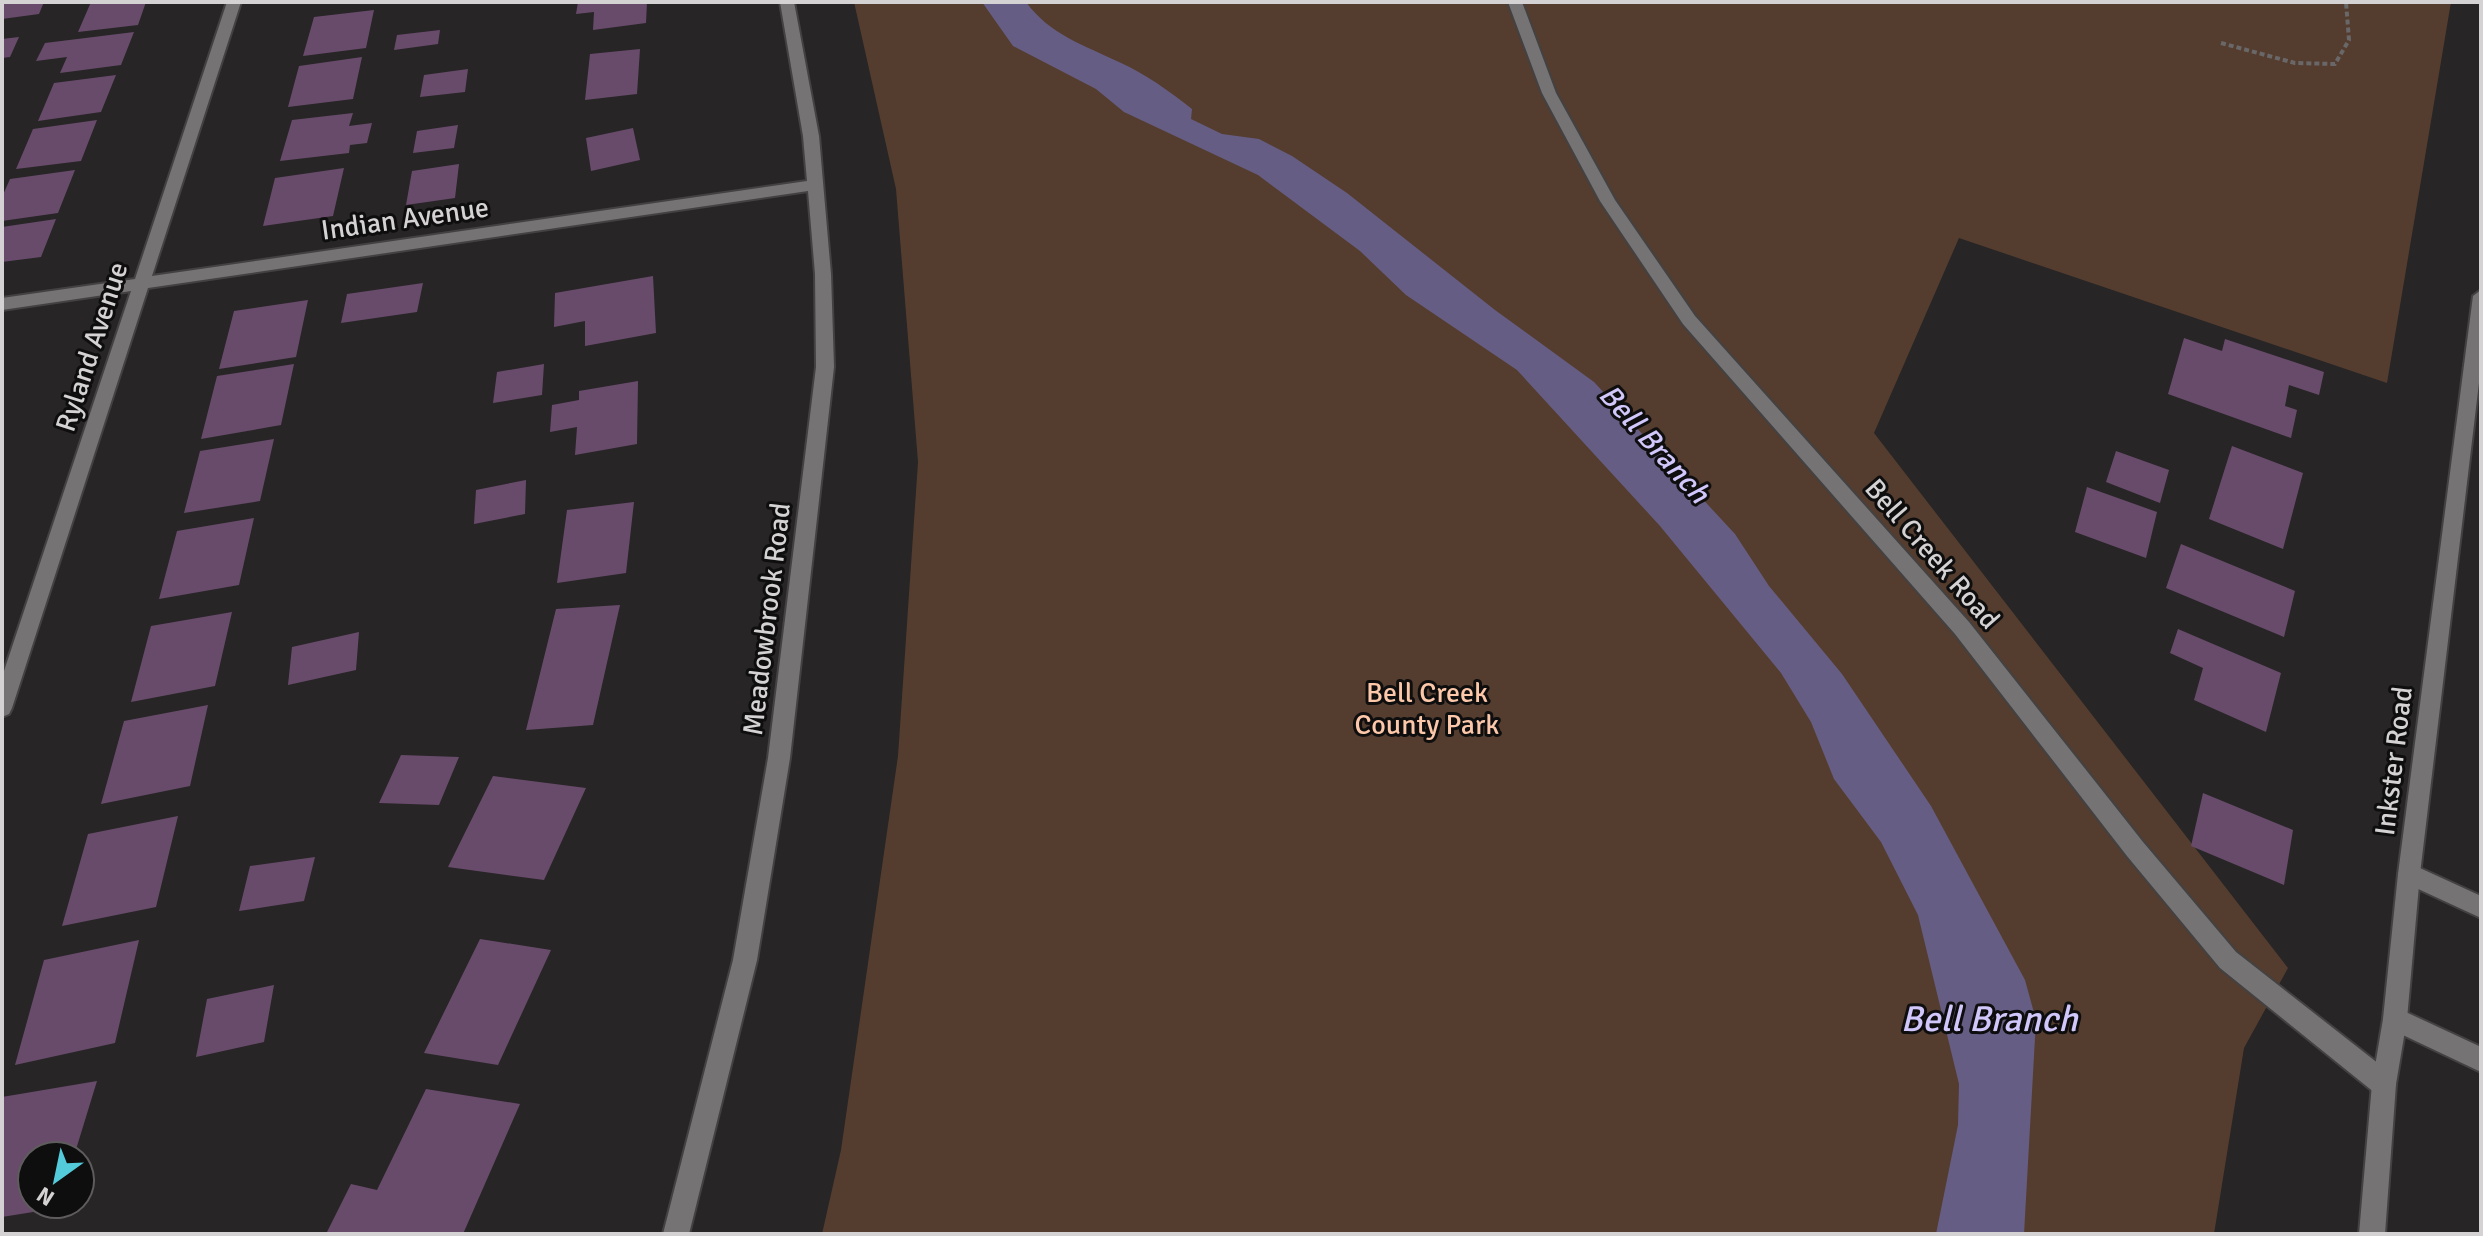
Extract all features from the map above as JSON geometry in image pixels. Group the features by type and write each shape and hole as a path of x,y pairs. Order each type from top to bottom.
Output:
{"street":[{"name":"Ryland Avenue","path":"2,708 234,2"},
{"name":"Meadowbrook Road","path":"676,1234 745,960 779,758 825,367 823,274 811,136 787,2"},
{"name":"Bell Creek Road","path":"1515,2 1549,93 1608,201 1689,320 1962,628 2135,849 2228,960 2384,1084"},
{"name":"Indian Avenue","path":"2,304 816,185"},
{"name":"Inkster Road","path":"2372,1234 2384,1084 2395,1019 2409,874 2481,296"},
{"path":"2409,874 2481,907"},
{"path":"2395,1019 2481,1060"}],"path":[{"path":"2221,43 2295,63 2335,64 2349,40 2346,2"}],"green space":[{"name":"Bell Creek County Park","path":"854,2 2451,2 2387,383 1959,238 1874,433 2288,968 2244,1048 2214,1234 822,1234 841,1150 898,756 918,462 896,189"}],"water":[{"name":"Bell Branch","path":"982,2 1026,2 1057,31 1166,89 1192,109 1191,119 1222,134 1259,139 1292,156 1347,193 1495,310 1594,382 1735,534 1769,586 1842,674 1931,806 2025,980 2036,1020 2024,1234 1936,1234 1958,1125 1959,1084 1918,915 1881,842 1834,779 1811,722 1781,673 1660,526 1517,370 1406,295 1360,251 1258,175 1124,112 1096,89 1013,46"}],"building":[{"path":"2,2 44,2 39,14 2,19"},
{"path":"91,2 146,2 138,25 78,32"},
{"path":"578,2 647,2 646,23 593,30 594,12 576,14"},
{"path":"374,10 366,48 303,56 314,17"},
{"path":"440,30 438,44 394,50 397,35"},
{"path":"134,32 121,65 60,73 67,57 36,61 45,43"},
{"path":"19,37 10,57 2,58 2,39"},
{"path":"640,49 637,94 585,100 590,54"},
{"path":"362,57 353,99 288,107 299,66"},
{"path":"468,69 465,92 420,97 424,75"},
{"path":"116,75 101,112 38,121 54,83"},
{"path":"353,113 349,126 372,123 367,143 350,145 349,153 280,161 292,120"},
{"path":"97,120 81,161 16,169 33,129"},
{"path":"458,125 454,148 413,153 417,131"},
{"path":"633,128 640,160 591,171 586,138"},
{"path":"459,164 455,198 406,205 412,171"},
{"path":"344,168 333,216 263,226 275,178"},
{"path":"75,170 58,213 2,221 2,197 10,179"},
{"path":"56,219 41,257 2,262 2,227"},
{"path":"653,276 656,333 585,346 585,321 554,327 555,293"},
{"path":"423,283 417,312 341,323 347,294"},
{"path":"308,300 296,357 219,369 234,311"},
{"path":"2184,338 2222,351 2225,339 2324,372 2319,395 2289,385 2285,406 2297,410 2291,438 2168,394"},
{"path":"294,364 281,425 201,439 217,376"},
{"path":"544,364 542,395 493,403 497,372"},
{"path":"638,381 637,444 575,455 577,427 550,432 552,405 579,400 579,391"},
{"path":"274,439 260,501 184,513 200,451"},
{"path":"2232,446 2303,473 2283,549 2209,519"},
{"path":"2116,451 2169,470 2160,503 2106,482"},
{"path":"526,480 525,514 474,524 476,490"},
{"path":"2087,487 2157,512 2146,558 2075,532"},
{"path":"634,502 626,573 557,583 567,510"},
{"path":"254,518 239,585 159,599 177,531"},
{"path":"2181,544 2295,591 2284,637 2166,588"},
{"path":"620,605 593,725 526,730 556,609"},
{"path":"232,612 215,686 131,702 151,626"},
{"path":"2178,629 2281,673 2266,732 2194,700 2203,668 2170,653"},
{"path":"359,632 356,670 288,685 292,647"},
{"path":"208,705 190,786 101,804 124,721"},
{"path":"401,755 459,757 439,805 379,803"},
{"path":"493,776 586,788 544,880 448,867"},
{"path":"2203,793 2293,830 2284,885 2191,846"},
{"path":"178,816 156,907 62,926 88,834"},
{"path":"315,857 304,901 239,911 250,866"},
{"path":"480,939 551,950 498,1065 424,1053"},
{"path":"139,940 115,1043 15,1065 44,960"},
{"path":"274,985 264,1042 196,1057 207,999"},
{"path":"97,1081 79,1140 16,1140 16,1215 2,1217 2,1097"},
{"path":"426,1089 520,1104 463,1234 326,1234 351,1184 377,1190"}]}
